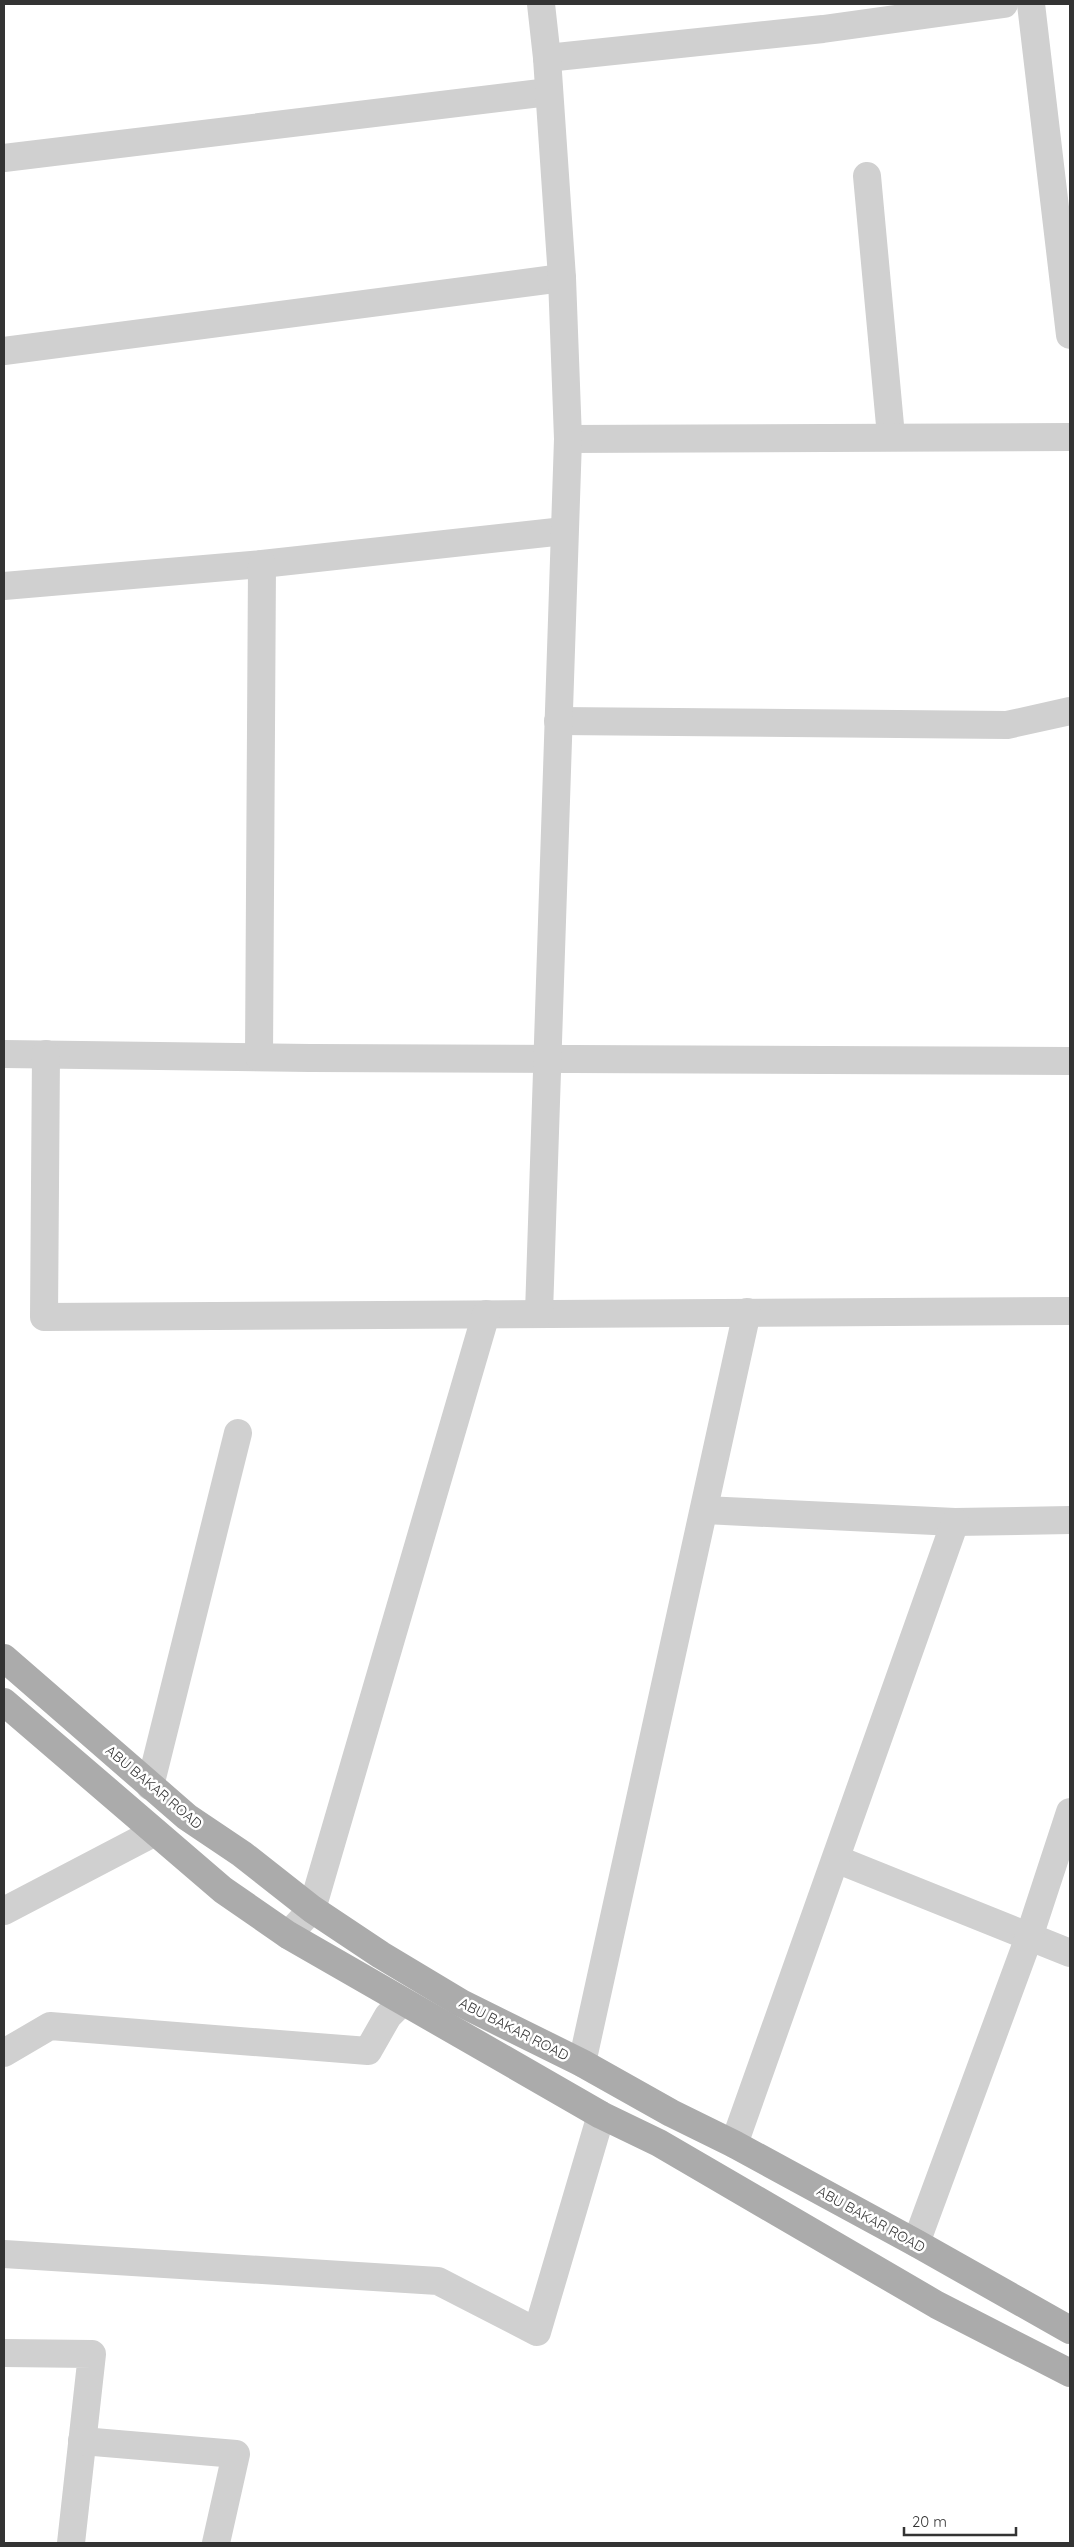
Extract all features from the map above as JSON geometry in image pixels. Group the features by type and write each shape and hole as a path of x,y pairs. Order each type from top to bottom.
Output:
{"main road":[{"name":"ABU BAKAR ROAD","path":"4,1658 187,1817 242,1854 312,1910 381,1955 461,2003 582,2063 671,2113 734,2144 916,2242 1070,2330"},
{"path":"4,1702 223,1890 288,1935 601,2115 660,2143 937,2306 1070,2373"},
{"path":"660,2143 671,2113"}],"street":[{"path":"539,1313 568,439 562,278 547,58 541,4"},
{"path":"547,58 823,29 1004,4"},
{"path":"1031,4 1070,334"},
{"path":"4,158 549,92"},
{"path":"867,176 891,436"},
{"path":"4,351 562,278"},
{"path":"568,439 891,436 1070,437"},
{"path":"4,586 262,564 564,532"},
{"path":"259,1057 262,564"},
{"path":"558,721 1007,725 1070,711"},
{"path":"4,1054 1070,1061"},
{"path":"46,1054 44,1317 539,1313 1070,1312"},
{"path":"582,2063 747,1312"},
{"path":"288,1935 312,1910 486,1314"},
{"path":"150,1786 238,1433"},
{"path":"704,1510 955,1522 1070,1520"},
{"path":"734,2144 955,1522"},
{"path":"916,2242 1029,1937 1070,1812"},
{"path":"4,1911 155,1832"},
{"path":"836,1859 1070,1954"},
{"path":"4,2053 50,2026 368,2051 388,2016 402,2002"},
{"path":"4,2254 438,2281 537,2332 601,2115"},
{"path":"4,2353 92,2354 71,2543"},
{"path":"82,2441 236,2454 216,2543"}]}
